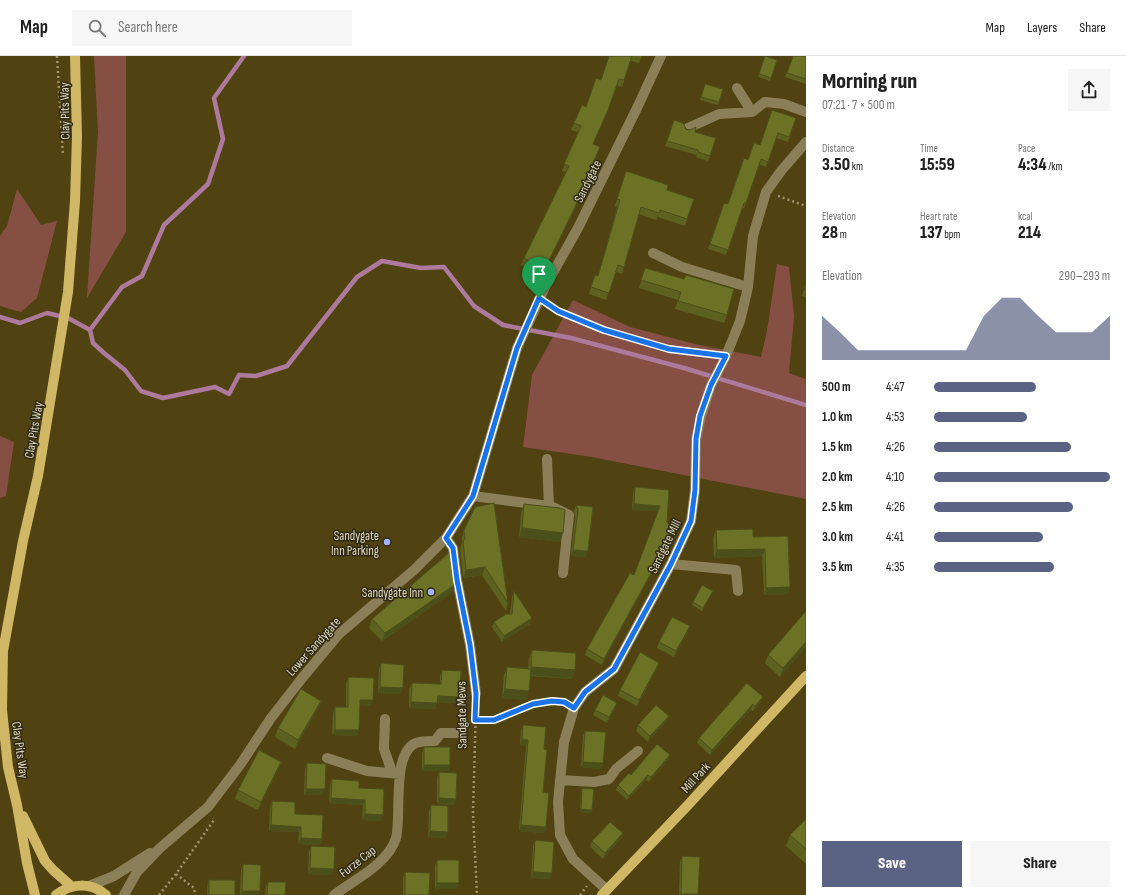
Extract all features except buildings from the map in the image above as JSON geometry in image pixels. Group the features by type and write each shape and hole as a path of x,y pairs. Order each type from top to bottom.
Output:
{"main road":[{"name":"Clay Pits Way","path":"35,895 27,863 17,805 8,766 2,710 3,651 23,540 38,476 68,292 75,201 77,136 76,56"},
{"name":"Mill Park","path":"604,893 804,681"},
{"name":"Clay Pits Way","path":"17,805 45,861 71,886"},
{"path":"56,895 71,886 80,885 96,888 106,895"}],"street":[{"name":"Sandygate","path":"517,348 539,298 578,228 661,56"},
{"path":"737,88 752,112"},
{"path":"688,128 719,114 752,112 764,102 784,104 806,112"},
{"name":"Sandgate MIll","path":"604,893 573,859 560,835 558,802 564,742 574,708 585,692 614,669 671,564 691,521 695,490 696,439 700,416 711,385 726,356 740,321 748,287 753,236 766,192 806,142"},
{"path":"653,253 682,267 748,287"},
{"name":"Lower Sandygate","path":"124,895 137,872 160,848 208,807 240,765 271,718 302,676 339,634 414,570 446,538 473,496 517,348"},
{"path":"547,458 549,506"},
{"path":"473,496 549,506 569,515 563,573"},
{"name":"Sandgate Mews","path":"446,538 453,548 457,580 470,645 476,694"},
{"path":"671,564 736,570 738,591"},
{"path":"385,719 384,749 396,773"},
{"name":"Furze Cap","path":"334,895 384,859 396,838 398,812 396,773 406,751 416,743 435,741 441,733 457,732"},
{"path":"560,780 594,782 609,779 616,769 638,751"},
{"path":"327,758 367,771 396,773"},
{"name":"Lower Sandygate","path":"89,886 114,876 160,848"}],"path":[{"path":"57,56 62,162"},
{"path":"766,192 806,206"},
{"path":"539,298 558,311 604,330 669,349 726,356"},
{"name":"Sandgate Mews","path":"476,694 473,813 477,895"},
{"path":"475,720 494,720 533,704 552,701 564,702 574,708"},
{"path":"159,895 176,874 214,820 208,807"},
{"path":"176,874 194,888 195,895"}],"shaded area":[{"path":"94,56 126,56 126,232 87,298 98,132"},
{"path":"17,189 41,225 57,221 37,298 21,312 0,306 0,236 7,226"},
{"path":"777,264 789,267 794,316 789,373 806,379 806,499 592,457 523,447 532,375 573,300 630,327 695,344 761,357 767,331"},
{"path":"0,436 14,442 6,496 0,498"}],"waterway":[{"path":"0,317 20,323 47,313 68,318 90,330 122,287 142,276 164,225 208,184 223,139 214,98 244,56"},
{"path":"90,330 93,343 125,370 141,391 163,398 215,387 229,394 239,375 256,376 287,366 357,277 382,261 421,268 444,267 474,306 503,325 571,338 684,368 806,405"}],"place":[{"name":"Sandygate Inn Parking","path":"387,542"},
{"name":"Sandygate Inn","path":"431,592"}],"route":[{"path":"539,298 558,311 604,330 669,349 726,356 711,385 700,416 696,439 695,490 691,521 671,564 614,669 585,692 574,708 564,702 552,701 533,704 494,720 475,720 476,694 470,645 457,580 453,548 446,538 473,496 517,348 539,298"}]}
